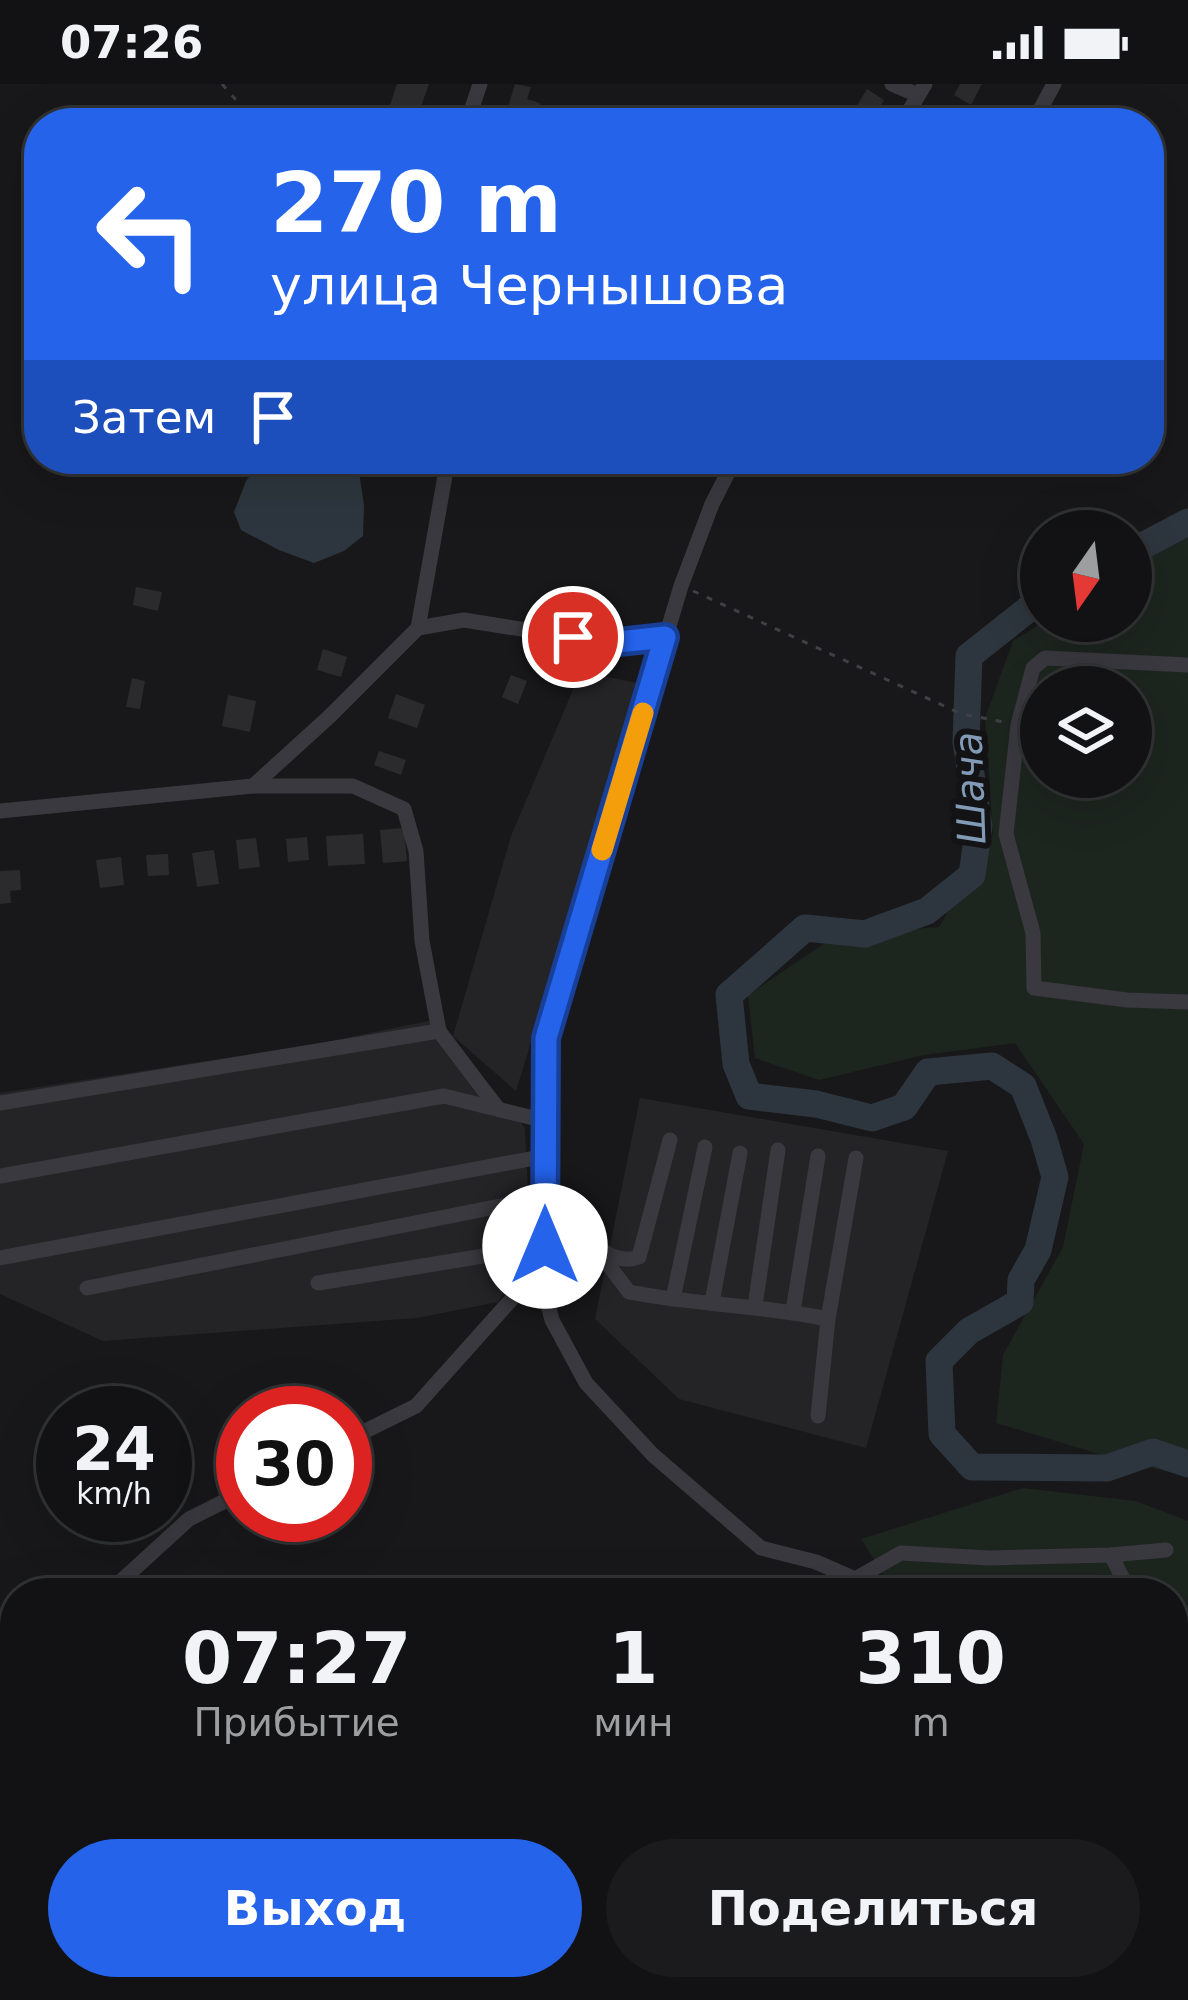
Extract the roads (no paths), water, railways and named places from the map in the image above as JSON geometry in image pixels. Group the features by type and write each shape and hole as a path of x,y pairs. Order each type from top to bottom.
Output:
{"street":[{"path":"892,84 922,90"},
{"path":"253,786 418,628 445,474"},
{"path":"727,474 681,586 546,1038 545,1293 552,1320 586,1383 653,1455 761,1548 816,1562 843,1578"},
{"path":"418,628 464,620 609,643 665,637"},
{"path":"1188,665 1045,658 1033,668 1018,725 1006,834 1033,934 1034,988 1188,1002"},
{"path":"0,812 253,786 353,787 404,809 416,851 422,941 439,1031 498,1109"},
{"path":"0,1103 439,1031"},
{"path":"0,1176 444,1096 546,1121"},
{"path":"597,1250 629,1261 639,1257 670,1140"},
{"path":"673,1299 705,1147"},
{"path":"755,1306 778,1150"},
{"path":"712,1303 740,1153"},
{"path":"0,1258 546,1156"},
{"path":"793,1311 818,1156"},
{"path":"818,1415 828,1318 856,1158"},
{"path":"545,1192 629,1292 828,1318"},
{"path":"87,1288 545,1192"},
{"path":"318,1283 545,1254"},
{"path":"372,1428 416,1406 545,1254"},
{"path":"124,1578 188,1519 216,1505"},
{"path":"868,1578 901,1553 988,1558 1166,1550"},
{"path":"1111,1555 1122,1578"}],"waterway":[{"name":"Шача","path":"1152,541 1188,522"},
{"name":"Шача","path":"1020,616 969,656 966,742 979,826 972,875 927,911 865,934 805,928 729,995 736,1064 749,1096 816,1104 872,1118 904,1107 928,1072 992,1066 1023,1086 1055,1177 1038,1250 1021,1280 1020,1302 969,1331 939,1361 942,1434 972,1467 1107,1468 1153,1452 1188,1464"}]}
